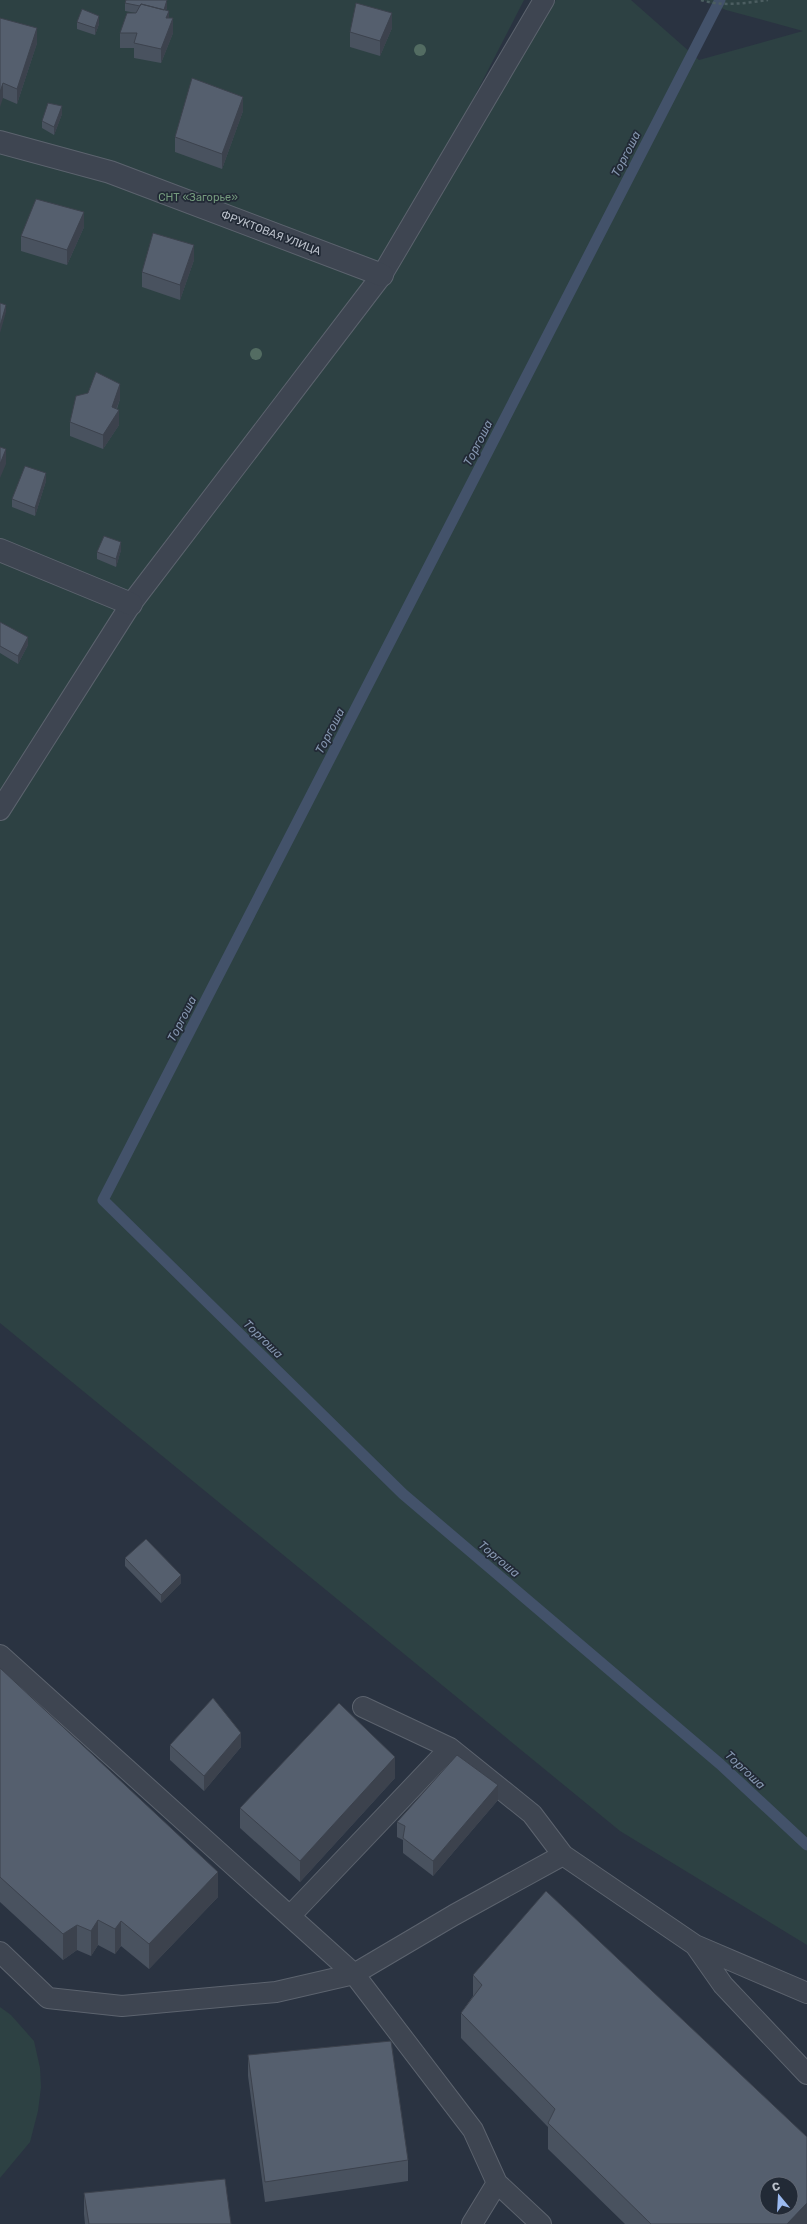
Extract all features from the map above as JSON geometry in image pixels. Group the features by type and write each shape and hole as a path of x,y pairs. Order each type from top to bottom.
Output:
{"street":[{"name":"ФРУКТОВАЯ УЛИЦА","path":"0,142 110,172 382,275"},
{"path":"0,550 131,604"}],"lane":[{"path":"0,810 131,604 382,275 544,0"},
{"path":"0,1655 354,1974 473,2130 497,2183 541,2224"},
{"path":"363,1707 450,1748 532,1814 563,1855 696,1945 807,1993"},
{"path":"290,1916 450,1748"},
{"path":"0,1952 48,1998 122,2006 276,1992 354,1974 454,1915 563,1855"},
{"path":"696,1945 723,1985 807,2074"},
{"path":"472,2224 497,2183"}],"path":[{"path":"700,0 724,4 768,0"}],"green space":[{"name":"СНТ «Загорье»","path":"0,0 524,0 386,269 556,0 631,0 699,60 803,31 726,10 703,0 807,0 807,1945 620,1831 0,1323"},
{"path":"0,2007 11,2015 34,2041 40,2068 41,2087 38,2111 30,2142 0,2178"}],"building":[{"path":"126,0 167,0 164,10 141,4 140,6 125,3"},
{"path":"356,3 392,13 380,41 350,32"},
{"path":"141,4 169,11 166,18 173,18 161,49 134,43 137,33 120,33 127,13 136,13"},
{"path":"82,9 99,16 95,28 77,22"},
{"path":"0,18 37,28 17,89 3,83 0,92"},
{"path":"192,78 243,97 222,154 175,137"},
{"path":"48,103 62,106 54,127 42,121"},
{"path":"36,199 84,212 67,250 21,236"},
{"path":"153,233 194,245 180,285 142,272"},
{"path":"0,303 6,305 0,326"},
{"path":"96,372 120,384 112,407 119,410 103,435 70,422 76,396 88,393"},
{"path":"0,447 6,449 0,464"},
{"path":"25,466 46,473 35,508 12,499"},
{"path":"104,536 121,542 116,559 97,552"},
{"path":"0,622 28,637 18,656 0,646"},
{"path":"146,1539 181,1575 161,1595 125,1558"},
{"path":"0,1668 218,1872 149,1944 121,1921 115,1929 98,1920 91,1931 77,1925 63,1934 0,1877"},
{"path":"213,1698 241,1733 204,1776 170,1745"},
{"path":"339,1703 395,1757 300,1861 240,1808"},
{"path":"457,1755 498,1785 433,1861 403,1838 405,1826 397,1822"},
{"path":"546,1891 807,2137 807,2203 799,2211 799,2176 759,2176 759,2216 795,2216 787,2224 651,2224 548,2123 555,2109 461,2013 482,1985 473,1975"},
{"path":"391,2041 408,2160 265,2182 248,2055"},
{"path":"225,2179 231,2224 89,2224 84,2193"}],"waterway":[{"name":"Торгоша","path":"720,0 103,1200 403,1494 720,1764 807,1845"}]}
